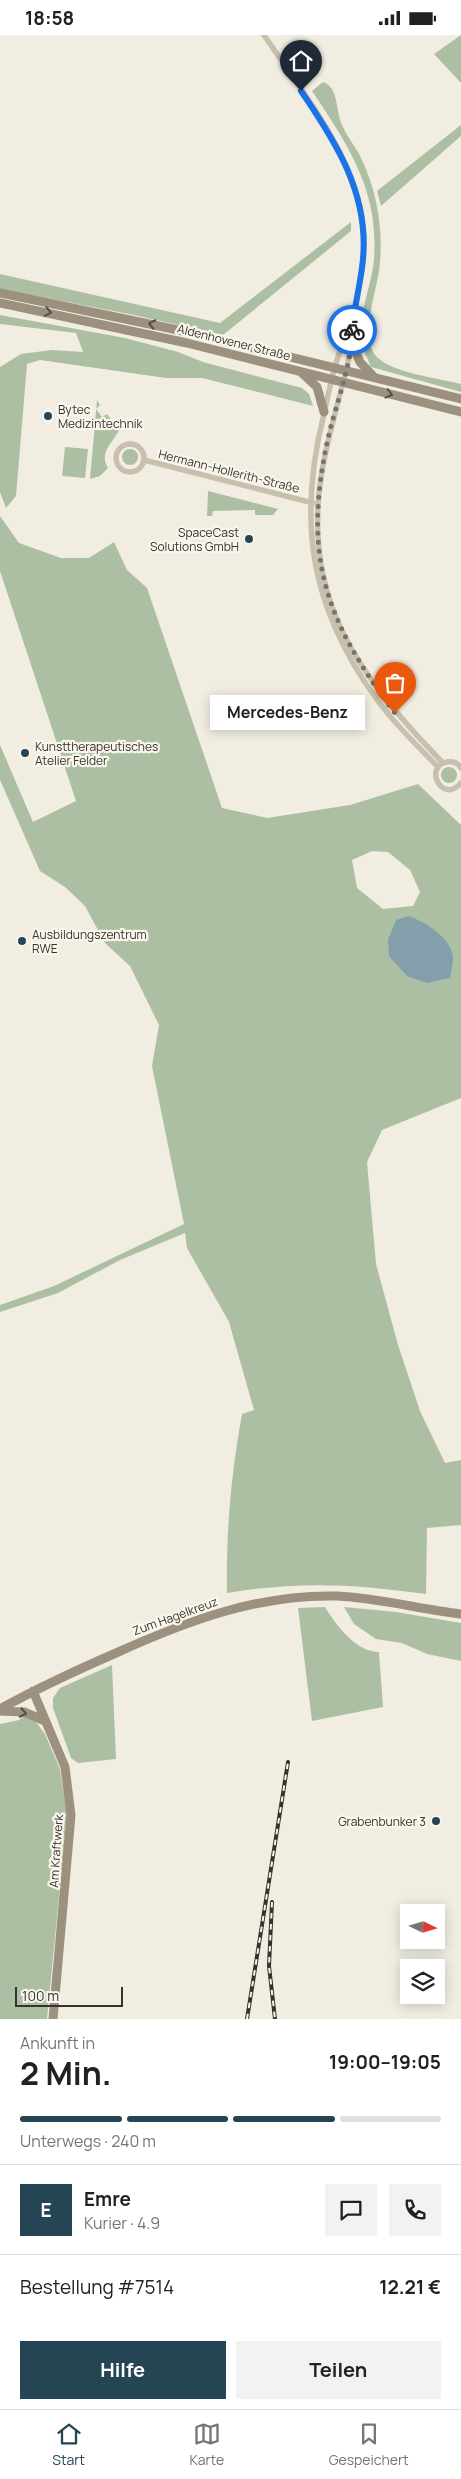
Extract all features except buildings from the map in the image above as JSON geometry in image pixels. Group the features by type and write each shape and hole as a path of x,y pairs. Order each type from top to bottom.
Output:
{"main road":[{"name":"Aldenhovener Straße","path":"0,293 68,305 198,333 461,399"},
{"name":"Aldenhovener Straße","path":"0,303 140,332 461,412"},
{"path":"352,344 360,362 375,378"},
{"path":"302,373 317,387 324,412"},
{"name":"Zum Hagelkreuz","path":"0,1710 33,1691 163,1631 211,1614 262,1602 316,1597 376,1599 461,1614"},
{"name":"Am Kraftwerk","path":"33,1691 65,1767 72,1815 53,2019"},
{"path":"0,1710 24,1712 45,1721"}],"street":[{"path":"264,35 340,152 356,190 362,219 364,240 361,274 352,328 352,344 327,445 318,503 317,534 321,567 328,595 348,644 395,713 440,765"},
{"name":"Hermann-Hollerith-Straße","path":"352,328 345,337 324,412 310,502 315,567 322,597 342,646 375,697 440,765"},
{"name":"Hermann-Hollerith-Straße","path":"133,444 141,449 144,460 135,471 126,471 118,466 116,457 124,445 133,444"},
{"name":"Hermann-Hollerith-Straße","path":"144,460 318,503"},
{"path":"460,785 451,789 439,785 435,776 440,765 450,761 461,766"}],"green space":[{"path":"461,35 461,83 434,54"},
{"path":"323,82 328,85 335,95 341,121 347,136 368,173 376,200 381,243 379,271 370,315 369,338 371,348 376,356 392,367 461,384 461,392 371,367 361,342 360,332 374,259 374,234 371,211 366,190 349,150 312,91"},
{"path":"461,125 461,136 381,206 377,191"},
{"path":"351,222 351,231 223,335 134,315 0,289 0,274 220,323"},
{"path":"0,315 125,338 178,352 203,362 302,388 309,394 313,406 202,378 166,378 40,360 27,364 16,496 6,508 0,492 0,367 21,354 52,350 83,352 76,333 0,324"},
{"path":"97,400 100,405 96,409"},
{"path":"96,409 102,417 107,414 119,430 106,452 105,462 108,468 100,476 90,479"},
{"path":"65,447 88,449 85,478 62,476"},
{"path":"127,449 133,449 138,454 136,463 127,465 122,460 122,454"},
{"path":"208,491 278,509 273,515 255,515 255,510 213,511 212,516 207,516"},
{"path":"0,516 19,543 61,558 89,558 114,542 127,570 147,588 222,808 267,818 350,805 418,784 461,825 461,1098 382,1130 367,1162 376,1264 398,1345 420,1411 445,1463 461,1460 461,1525 427,1528 426,1594 326,1585 302,1585 227,1593 228,1525 238,1437 242,1414 254,1410 229,1322 187,1248 185,1233 120,1260 58,1293 0,1312 0,1305 54,1286 184,1224 152,1066 159,1025 130,966 105,943 85,906 65,887 40,871 0,780 0,745 33,822 76,801 0,571","holes":["372,851 388,852 410,870 420,892 413,906 383,909 357,888 352,860"]},
{"path":"449,767 457,775 449,783 441,775"},
{"path":"325,1607 335,1622 355,1643 371,1651 379,1652 383,1707 312,1721 298,1608"},
{"path":"344,1607 396,1612 461,1623 461,1661 427,1654 402,1643 376,1639 354,1624"},
{"path":"112,1665 116,1759 78,1763 71,1758 53,1708 53,1698 60,1688"},
{"path":"24,1716 34,1719 45,1734 60,1769 67,1815 47,2019 0,2019 0,1724 19,1720"}],"water":[{"path":"409,916 437,932 448,944 453,958 450,978 427,983 407,976 389,956 388,940 396,920"}],"railway":[{"path":"247,2019 288,1762"},
{"path":"272,1902 269,1966 275,2019"}],"way so far":[{"path":"352,330 349,359 338,397 321,477 316,519 318,551 328,595 348,644 376,689 395,713"}],"place":[{"name":"Bytec Medizintechnik","path":"48,416"},
{"name":"SpaceCast Solutions GmbH","path":"249,539"},
{"name":"Mercedes-Benz","path":"395,713"},
{"name":"Kunsttherapeutisches Atelier Felder","path":"25,753"},
{"name":"Ausbildungszentrum RWE","path":"22,941"},
{"name":"Grabenbunker 3","path":"436,1821"}],"route":[{"path":"301,91 340,152 359,199 364,240 363,259 352,330"}]}
